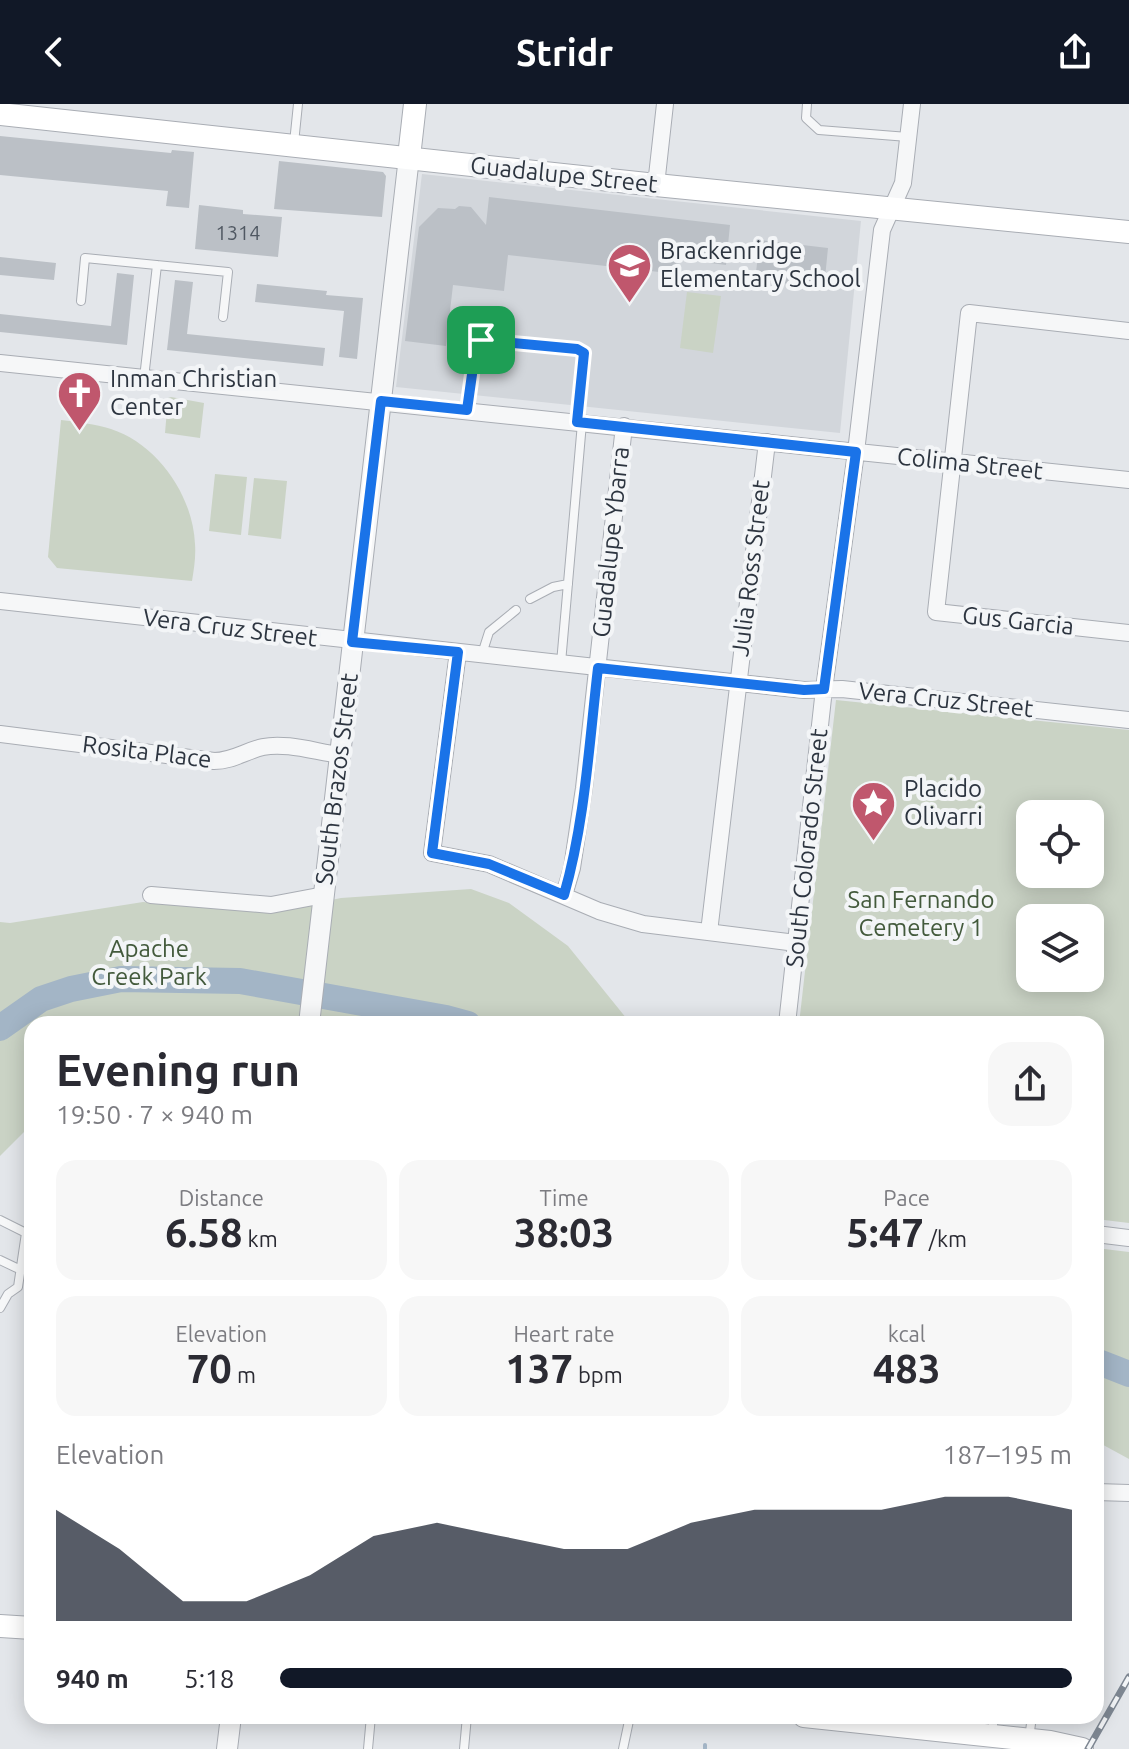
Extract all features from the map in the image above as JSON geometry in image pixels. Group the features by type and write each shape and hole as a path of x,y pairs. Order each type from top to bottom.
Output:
{"main road":[{"name":"South Brazos Street","path":"409,157 415,104"},
{"name":"Guadalupe Street","path":"0,114 71,117 656,185 1129,231"},
{"path":"0,1626 24,1628"},
{"path":"955,1724 993,1726 1029,1739 1082,1749"}],"street":[{"path":"656,185 665,104"},
{"name":"South Colorado Street","path":"788,1016 824,689 882,230 903,183 912,104"},
{"name":"South Brazos Street","path":"310,1016 409,157"},
{"name":"Gus Garcia","path":"1129,331 969,313 936,612 1129,633"},
{"name":"Colima Street","path":"0,363 1129,480"},
{"name":"Guadalupe Ybarra","path":"564,895 572,868 582,802 624,426"},
{"name":"Julia Ross Street","path":"709,932 767,442"},
{"name":"Vera Cruz Street","path":"0,601 737,683 804,690 842,689 1129,720"},
{"path":"458,652 432,853 489,864 599,911 643,924 796,943"},
{"name":"Rosita Place","path":"0,734 214,761 228,761 276,746 340,755"},
{"path":"151,895 271,905 324,895"},
{"path":"1104,1235 1129,1238"},
{"path":"1104,1492 1129,1493"},
{"path":"227,1749 230,1724"}],"lane":[{"path":"293,145 298,104"},
{"path":"807,104 806,118 819,130 908,137"},
{"path":"81,301 85,258 228,272 223,317"},
{"path":"144,378 157,265"},
{"path":"467,410 476,346 481,340 577,349 584,353 561,663"},
{"path":"530,599 553,587 568,584"},
{"path":"482,655 489,632 516,610"},
{"path":"0,1220 24,1232"},
{"path":"0,1308 4,1292 18,1287 24,1248"},
{"path":"0,1260 21,1270"},
{"path":"368,1749 370,1724"},
{"path":"464,1749 466,1724"},
{"path":"623,1749 628,1724"},
{"path":"1029,1739 1031,1724"}],"shaded area":[{"name":"Brackenridge Elementary School","path":"422,174 861,221 840,433 396,387"}],"green space":[{"path":"687,292 721,296 713,353 680,348"},
{"path":"168,398 204,403 200,438 165,433"},
{"path":"61,420 99,426 128,436 143,446 170,474 188,507 193,526 195,553 192,581 57,568 48,557"},
{"path":"215,474 247,477 241,535 209,531"},
{"path":"254,478 287,481 281,539 248,535"},
{"name":"San Fernando Cemetery 1","path":"836,700 1129,730 1129,1223 1104,1220 1104,1016 800,1016"},
{"name":"Apache Creek Park","path":"471,889 509,903 568,946 625,1016 24,1016 24,1132 0,1156 0,922 143,902 268,913 341,898"},
{"path":"1104,1249 1129,1252 1129,1459 1104,1445"}],"building":[{"path":"0,136 171,153 172,150 194,152 189,208 166,206 168,191 0,175"},
{"path":"279,161 383,172 386,176 382,217 274,209"},
{"path":"489,197 730,225 726,265 679,259 677,274 508,255 504,291 453,285 446,346 405,341 419,227 438,208 455,209 459,206 471,207 486,225"},
{"path":"199,205 243,210 243,214 282,217 278,257 195,249"},
{"path":"760,240 828,248 824,288 755,280"},
{"path":"0,257 56,263 54,280 0,275"},
{"path":"117,273 134,275 127,345 0,332 0,314 111,326"},
{"path":"175,280 193,282 187,334 325,348 323,366 167,350"},
{"path":"257,284 363,298 357,359 339,357 344,311 255,302"}],"waterway":[{"path":"0,1028 41,999 71,989 121,979 240,981 435,1016"},
{"path":"1104,1364 1129,1374"}],"railway":[{"path":"1104,1721 1129,1677"},
{"path":"1088,1749 1102,1724"}],"place":[{"name":"Brackenridge Elementary School","path":"629,304"},
{"name":"Inman Christian Center","path":"79,432"},
{"name":"Placido Olivarri","path":"873,842"}],"route":[{"path":"481,340 577,349 584,353 577,422 856,452 824,689 804,690 598,668 584,788 572,868 564,895 489,864 432,853 458,652 352,642 381,401 467,410 476,346 481,340"}]}
